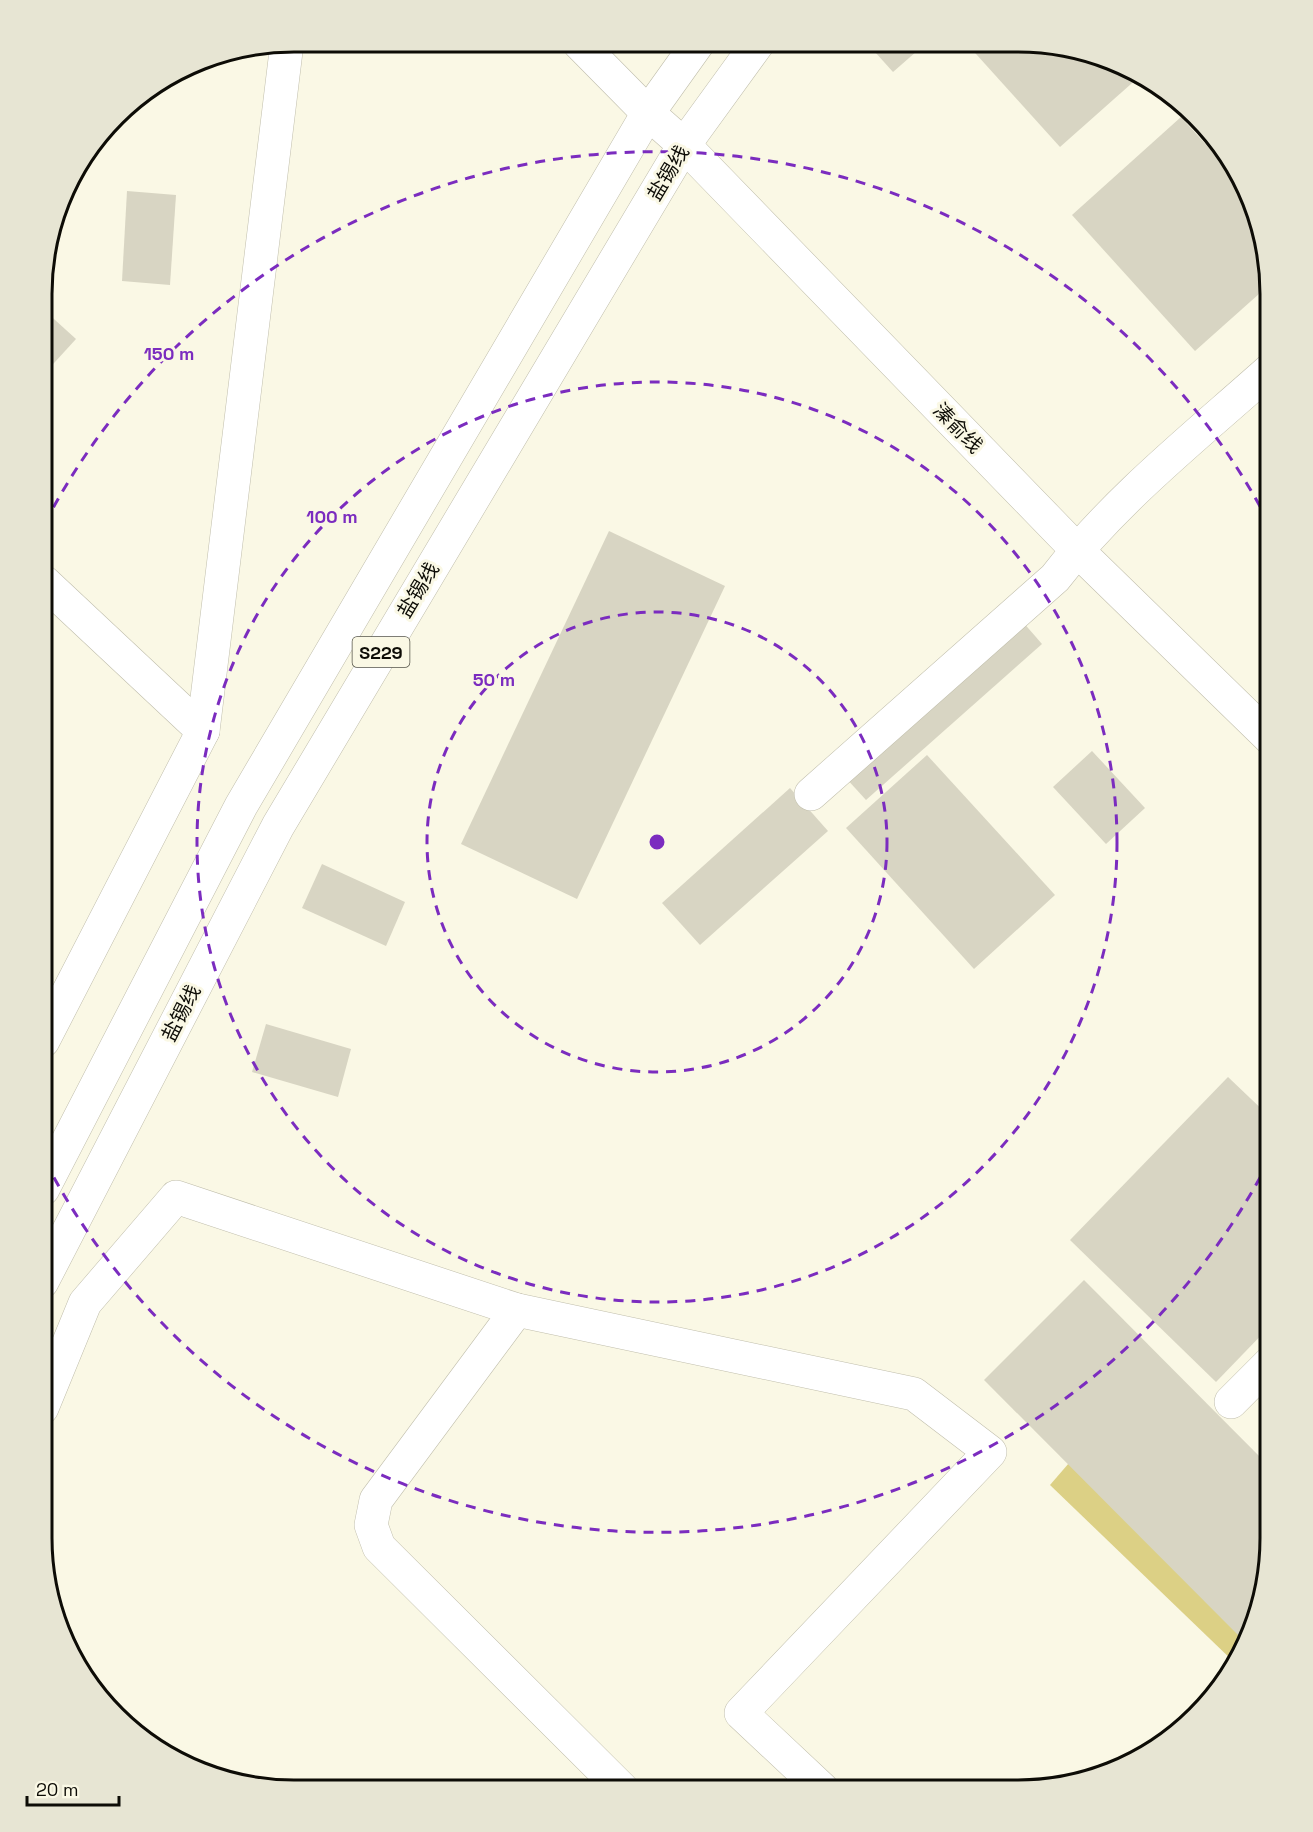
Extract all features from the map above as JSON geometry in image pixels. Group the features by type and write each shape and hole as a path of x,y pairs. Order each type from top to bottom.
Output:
{"main road":[{"name":"溱俞线","path":"588,52 648,113 684,145 1077,550 1260,728"},
{"name":"S229","path":"52,1172 241,806 648,113 692,52"},
{"name":"盐锡线","path":"52,1263 278,826 684,145 751,52"},
{"path":"52,1024 203,731 286,53"},
{"path":"811,794 1055,579 1077,550 1113,511 1260,379"},
{"path":"52,589 203,731"},
{"path":"52,1384 85,1303 176,1197 517,1310 914,1394 990,1452 741,1713 811,1780"},
{"path":"517,1310 376,1500 371,1525 379,1547 613,1780"},
{"path":"1231,1402 1260,1372"}],"shaded area":[{"path":"1069,1463 1241,1634 1229,1657 1050,1485"}],"building":[{"path":"875,52 916,52 893,72"},
{"path":"974,52 1019,52 1066,57 1097,65 1134,81 1060,147"},
{"path":"1181,117 1220,160 1236,187 1248,216 1256,247 1260,293 1195,351 1072,215"},
{"path":"127,191 176,195 170,285 122,281"},
{"path":"52,317 76,339 52,365"},
{"path":"609,531 725,586 577,899 461,844"},
{"path":"1022,621 1042,644 866,800 845,777"},
{"path":"1092,751 1145,808 1106,844 1053,787"},
{"path":"927,755 1055,895 974,969 846,828"},
{"path":"790,788 828,831 700,945 662,903"},
{"path":"322,864 405,902 386,946 302,908"},
{"path":"266,1024 351,1049 338,1097 252,1072"},
{"path":"1228,1077 1260,1108 1260,1336 1216,1382 1070,1240"},
{"path":"1084,1280 1260,1457 1260,1554 1256,1585 1248,1616 1239,1636 984,1380"}]}
